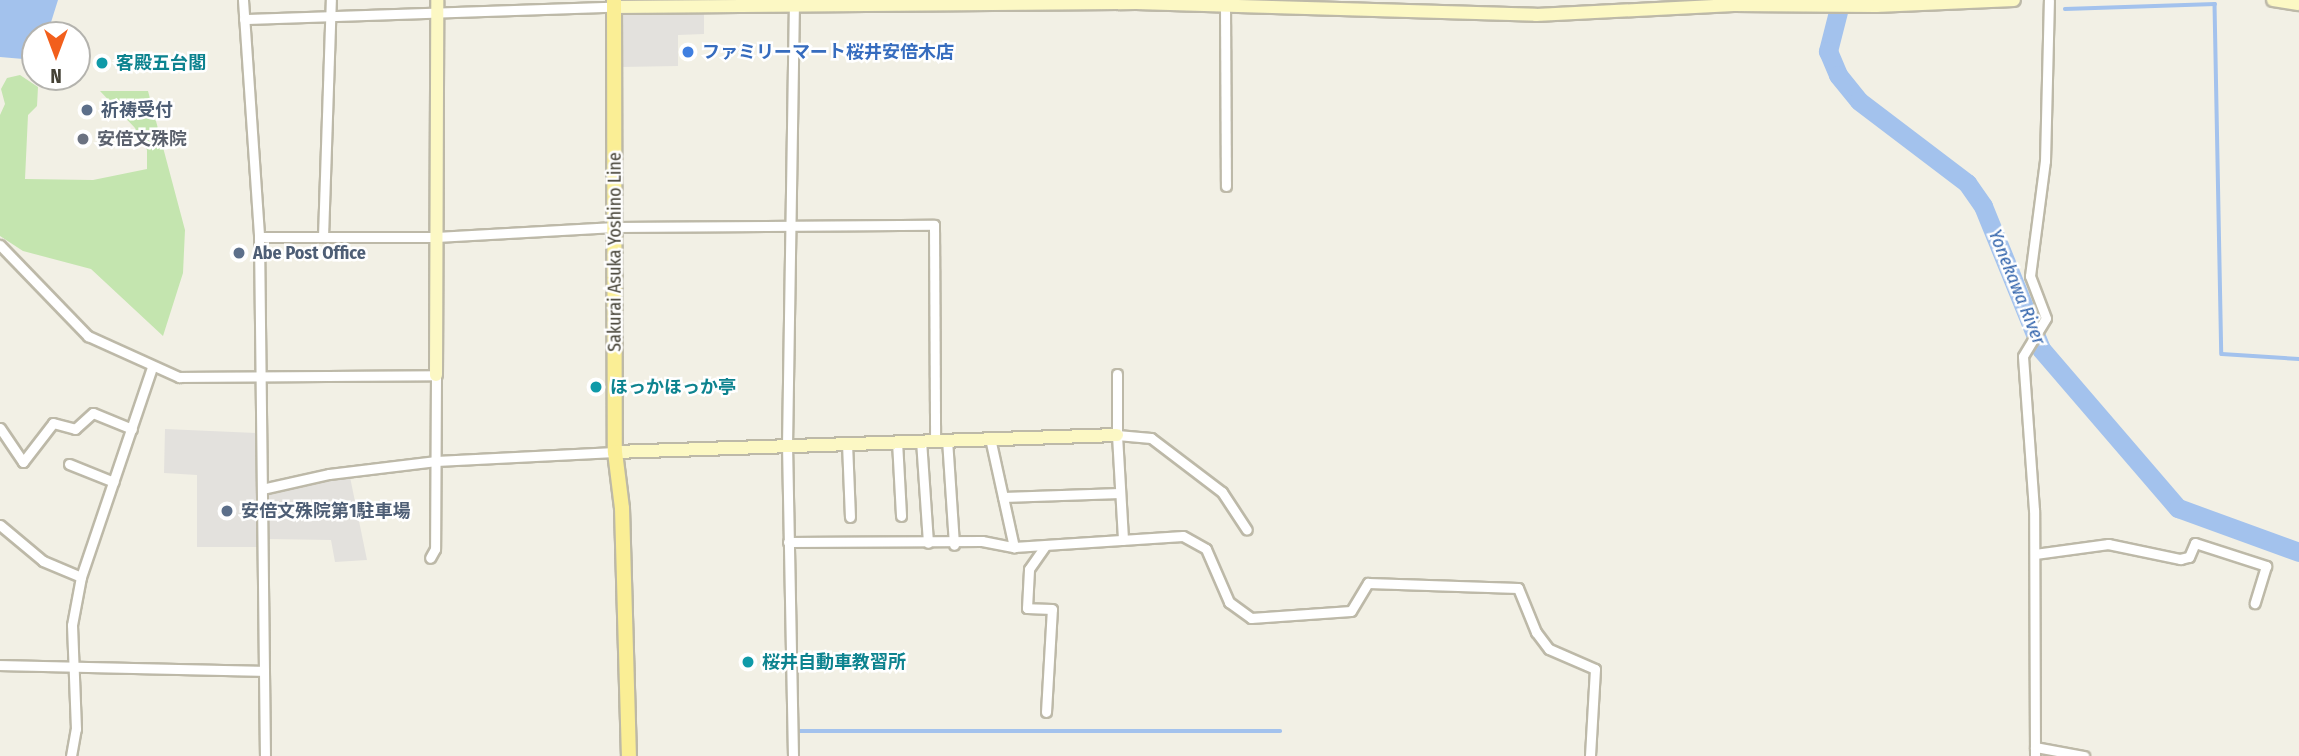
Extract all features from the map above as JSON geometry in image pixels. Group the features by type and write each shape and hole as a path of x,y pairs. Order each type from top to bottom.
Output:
{"main road":[{"name":"Sakurai Asuka Yoshino Line","path":"614,4 615,452 622,508 629,756"}],"street":[{"path":"243,0 259,237 265,756"},
{"path":"323,237 331,0"},
{"path":"244,19 436,7 614,4 1136,1 1536,15 1734,5 1847,6 2014,0"},
{"path":"2049,0 2045,161 2030,276 2046,318 2023,356 2035,554 2035,751 2084,756"},
{"path":"2273,0 2299,4"},
{"path":"793,756 787,446 794,228 794,3"},
{"path":"1225,5 1226,186"},
{"path":"430,558 435,549 436,461 436,7"},
{"path":"259,237 436,237 615,227 794,228 934,225 941,439 954,545"},
{"path":"0,245 88,337 179,377 436,375"},
{"path":"71,756 75,664 72,625 81,577 152,367"},
{"path":"1116,374 1123,540"},
{"path":"0,428 23,462 53,423 74,429 93,413 132,429"},
{"path":"262,489 329,474 436,461 941,439 1117,435 1151,438 1222,492 1247,530"},
{"path":"990,438 1014,547"},
{"path":"921,440 928,543"},
{"path":"897,441 901,516"},
{"path":"847,443 850,517"},
{"path":"69,464 114,482"},
{"path":"1003,497 1120,493"},
{"path":"0,525 43,561 81,577"},
{"path":"788,542 855,539 954,545 982,541 1014,547 1183,536 1199,543 1213,560 1229,602 1251,618 1351,611 1368,583 1518,588 1536,632 1549,649 1595,669 1590,756"},
{"path":"2035,554 2108,544 2180,559 2189,556 2195,543 2266,566 2255,603"},
{"path":"1046,545 1029,569 1027,608 1052,609 1046,712"},
{"path":"0,665 75,664 264,671"}],"green space":[{"path":"20,75 21,91 38,91 37,106 28,115 25,179 93,180 147,169 147,150 135,128 100,91 148,91 185,230 183,273 163,336 91,269 23,251 0,236 0,115 5,104 1,89 7,78"}],"shaded area":[{"path":"704,13 704,34 678,35 678,66 621,67 620,14"},
{"name":"安倍文殊院第1駐車場","path":"165,429 257,433 258,547 197,547 197,475 164,473"},
{"path":"350,477 367,560 335,562 331,540 268,539 267,494"}],"water":[{"path":"0,0 58,0 51,21 21,21 21,59 0,57"}],"waterway":[{"name":"Yonekawa River","path":"1841,0 1828,51 1838,75 1859,101 1967,183 1983,206 2041,349 2178,508 2299,552"},
{"path":"2065,9 2215,4 2222,354 2299,359"},
{"path":"799,731 1280,731"}],"place":[{"name":"ファミリーマート桜井安倍木店","path":"688,52"},
{"name":"客殿五台閣","path":"102,63"},
{"name":"祈祷受付","path":"87,110"},
{"name":"安倍文殊院","path":"83,139"},
{"name":"Abe Post Office","path":"239,253"},
{"name":"ほっかほっか亭","path":"596,387"},
{"name":"安倍文殊院第1駐車場","path":"227,511"},
{"name":"桜井自動車教習所","path":"748,662"}]}
